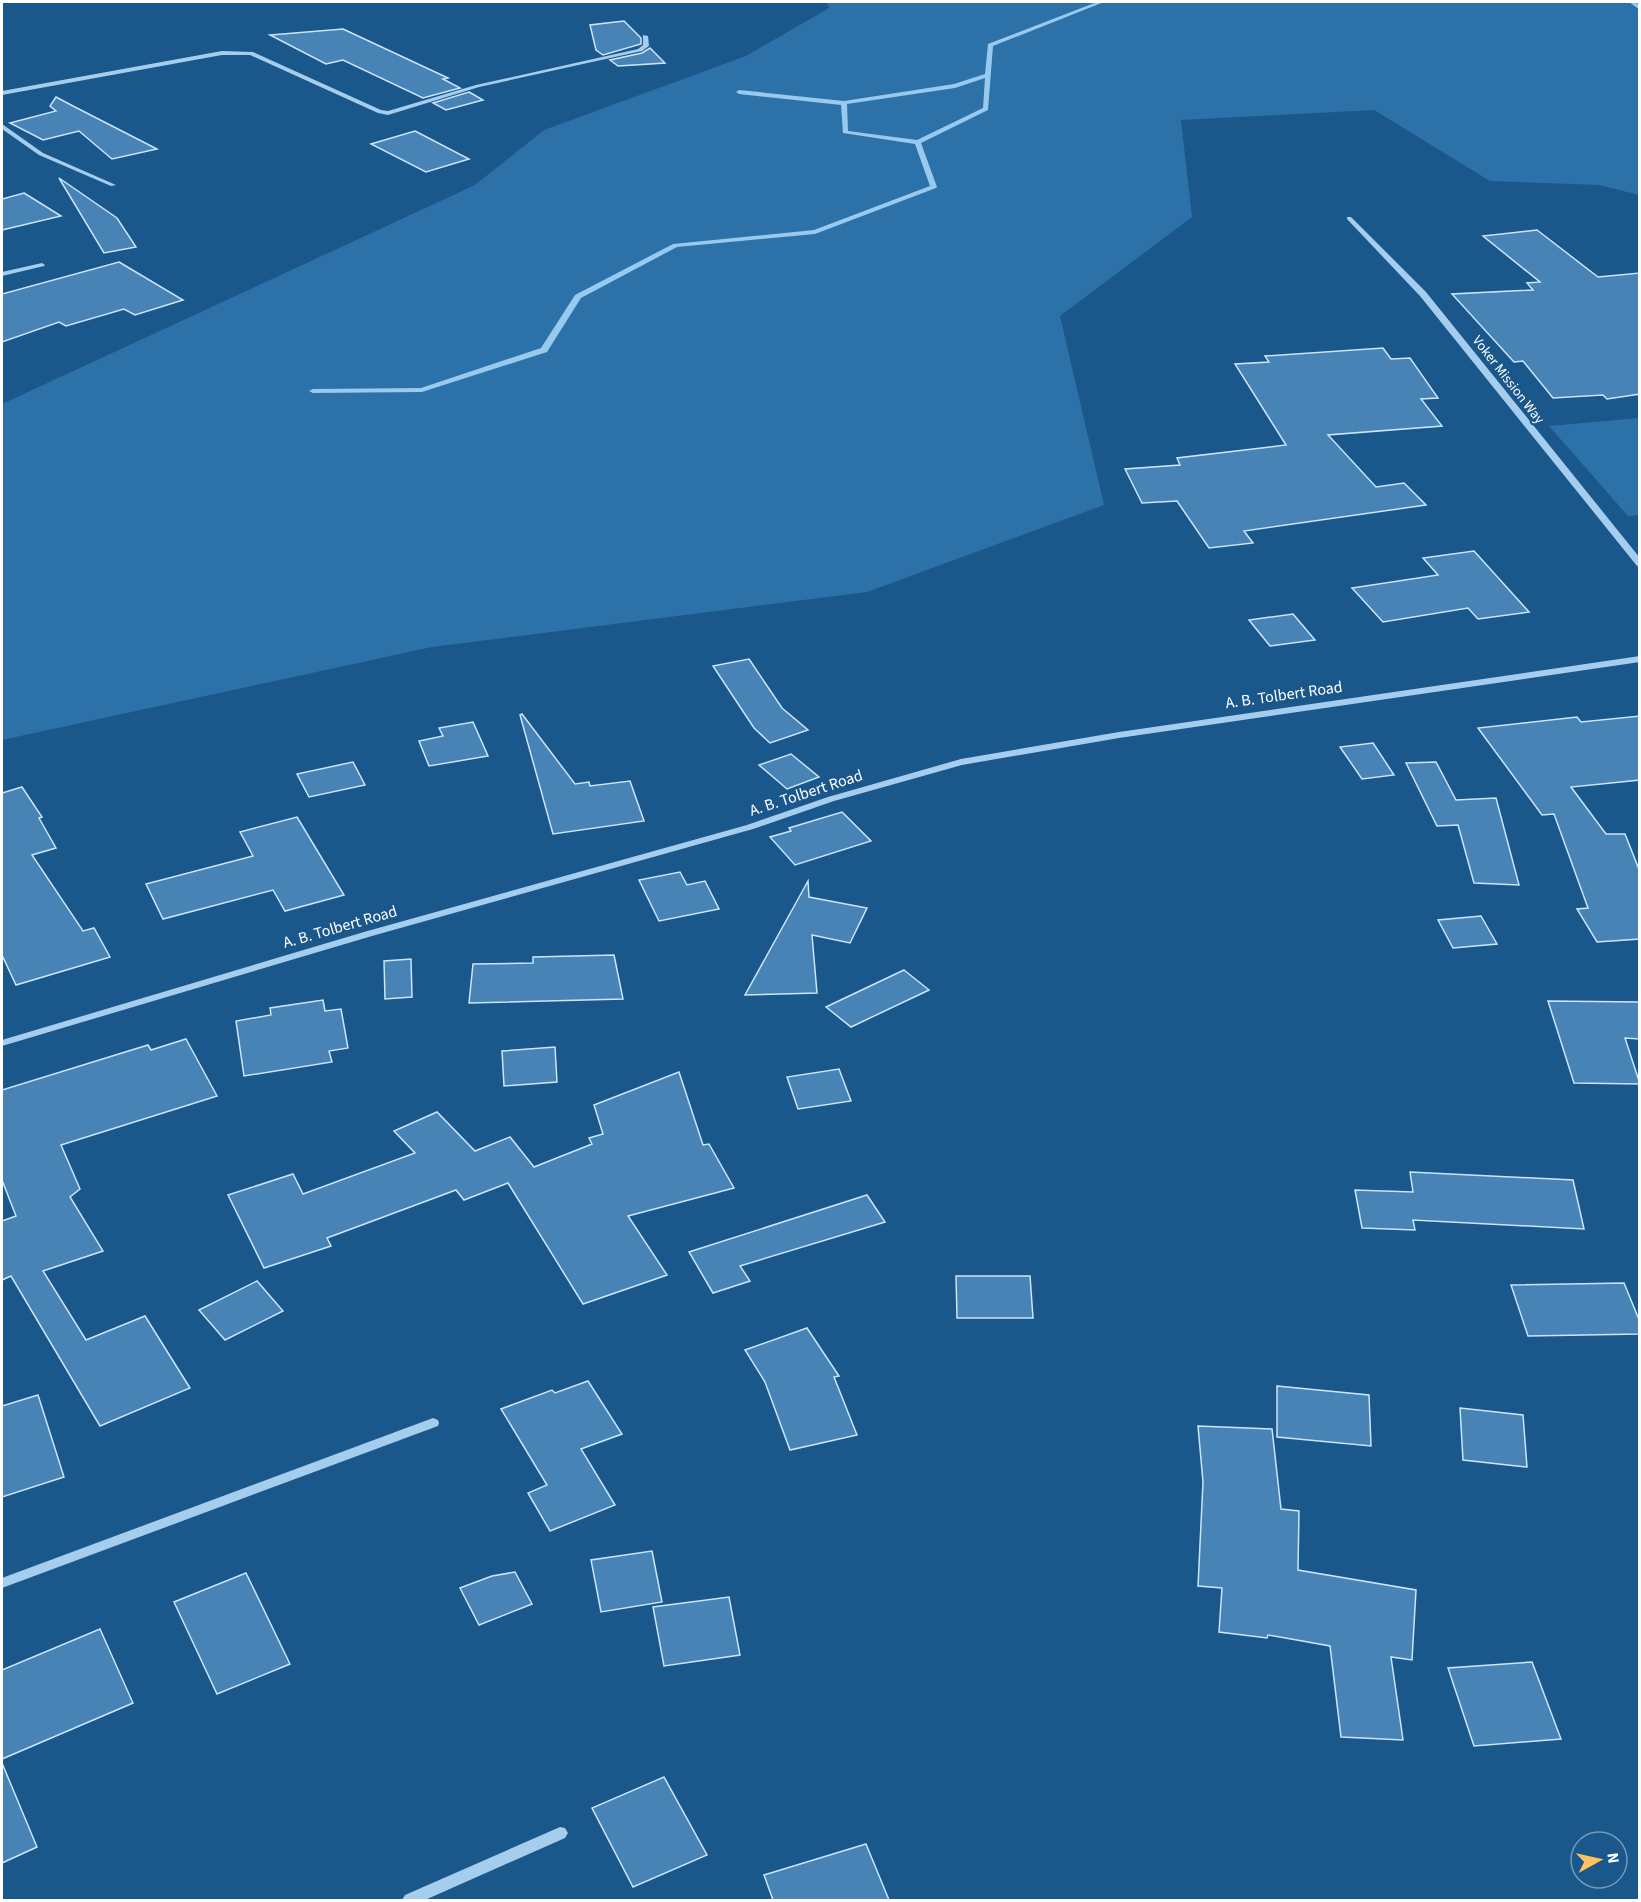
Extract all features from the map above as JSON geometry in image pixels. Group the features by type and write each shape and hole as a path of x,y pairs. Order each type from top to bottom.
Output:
{"street":[{"path":"2,93 222,53 251,53 381,112 388,113 478,86 640,50 646,46 645,36"},
{"path":"2,126 41,154 113,184"},
{"name":"Voker Mission Way","path":"1349,218 1423,294 1640,564"},
{"path":"2,274 42,265"},
{"name":"A. B. Tolbert Road","path":"2,1043 368,934 750,827 831,800 961,762 1119,735 1640,659"},
{"path":"2,1583 433,1423"},
{"path":"410,1900 560,1833"}],"shaded area":[{"path":"827,2 1639,2 1639,195 1599,185 1490,181 1374,110 1181,120 1192,217 1060,316 1104,505 867,592 432,647 2,740 2,404 475,185 544,130 746,56 829,8"},
{"path":"1639,418 1639,515 1628,516 1549,426"}],"building":[{"path":"624,21 641,38 641,44 603,55 596,50 590,25"},
{"path":"343,29 448,78 443,79 460,88 423,98 343,60 326,64 270,35"},
{"path":"650,48 665,63 618,66 610,60 642,53"},
{"path":"469,92 483,100 446,110 433,103"},
{"path":"56,97 157,149 112,159 79,131 43,140 10,123 56,111 50,106"},
{"path":"415,131 469,159 426,172 371,144"},
{"path":"59,178 117,218 136,247 104,253"},
{"path":"24,193 61,216 2,230 2,199"},
{"path":"1537,230 1598,277 1640,273 1640,394 1607,399 1603,395 1553,398 1523,361 1514,362 1452,294 1533,290 1527,283 1540,282 1483,236"},
{"path":"119,262 183,300 135,315 124,309 66,326 59,322 2,342 2,294"},
{"path":"1383,348 1391,359 1410,358 1438,398 1421,399 1442,426 1328,435 1376,487 1404,483 1426,505 1244,531 1253,543 1209,548 1177,501 1142,503 1125,469 1180,465 1177,458 1286,445 1235,364 1269,362 1265,356"},
{"path":"1474,551 1529,612 1478,619 1468,608 1383,622 1352,588 1438,575 1423,558"},
{"path":"1293,614 1315,640 1270,646 1249,620"},
{"path":"749,659 782,708 808,730 770,743 754,728 713,666"},
{"path":"522,714 575,784 589,782 590,786 630,781 644,821 553,834 520,715"},
{"path":"1640,716 1640,780 1571,787 1606,834 1625,834 1640,872 1640,939 1597,942 1577,909 1588,908 1554,814 1542,815 1478,728 1577,717 1581,722"},
{"path":"473,722 488,756 429,766 419,741 443,736 439,728"},
{"path":"1373,743 1394,775 1362,779 1340,747"},
{"path":"791,754 819,777 787,789 759,765"},
{"path":"353,762 365,785 309,797 297,774"},
{"path":"1436,762 1456,800 1496,798 1519,885 1474,883 1458,825 1437,826 1406,763"},
{"path":"22,787 42,817 39,818 56,848 32,855 83,931 94,928 110,957 16,985 2,955 2,793"},
{"path":"842,812 871,841 795,865 770,837 791,831 789,828"},
{"path":"297,817 344,895 285,911 273,890 163,919 146,884 253,856 240,832"},
{"path":"680,872 687,885 705,881 719,909 659,921 639,880"},
{"path":"808,881 809,897 867,908 850,943 812,935 817,993 745,995"},
{"path":"1481,916 1497,944 1453,948 1438,920"},
{"path":"614,955 623,999 469,1003 473,964 533,963 533,957"},
{"path":"411,959 412,997 385,999 384,961"},
{"path":"904,970 929,990 851,1027 826,1007"},
{"path":"323,1000 325,1011 341,1009 348,1048 329,1051 332,1062 244,1076 236,1021 271,1015 270,1008"},
{"path":"1548,1001 1640,1002 1640,1039 1625,1038 1640,1084 1574,1083"},
{"path":"186,1039 217,1096 61,1145 80,1189 70,1197 103,1251 43,1271 86,1340 145,1316 190,1388 100,1426 11,1276 2,1280 2,1221 16,1216 2,1180 2,1090 148,1045 151,1050"},
{"path":"555,1047 557,1082 504,1086 502,1051"},
{"path":"839,1069 851,1101 798,1109 787,1077"},
{"path":"679,1072 703,1145 709,1144 734,1188 628,1216 667,1275 583,1304 508,1183 464,1200 456,1190 327,1238 331,1246 264,1268 228,1195 293,1174 303,1194 415,1153 394,1131 437,1112 475,1151 510,1137 534,1167 592,1144 589,1138 603,1134 594,1105"},
{"path":"1410,1172 1573,1180 1584,1229 1413,1220 1415,1230 1362,1228 1355,1190 1413,1192"},
{"path":"867,1195 885,1222 740,1266 750,1281 713,1293 689,1252"},
{"path":"956,1276 1030,1276 1033,1318 957,1318"},
{"path":"257,1281 283,1311 225,1340 199,1310"},
{"path":"1624,1283 1640,1322 1640,1334 1528,1336 1511,1285"},
{"path":"807,1328 839,1376 834,1377 857,1435 790,1450 765,1382 745,1350"},
{"path":"588,1381 622,1434 581,1449 615,1505 550,1531 528,1493 547,1485 501,1409 552,1390 555,1393"},
{"path":"1277,1386 1369,1395 1371,1446 1277,1437"},
{"path":"38,1395 64,1477 2,1497 2,1406"},
{"path":"1460,1408 1523,1415 1527,1467 1463,1460"},
{"path":"1198,1426 1272,1429 1281,1509 1299,1511 1298,1570 1416,1590 1412,1660 1391,1657 1403,1740 1341,1737 1330,1646 1268,1635 1267,1638 1219,1632 1222,1588 1198,1586 1203,1482"},
{"path":"652,1551 662,1602 601,1612 591,1560"},
{"path":"515,1572 532,1604 479,1625 460,1588 492,1576"},
{"path":"246,1573 290,1664 217,1694 174,1602"},
{"path":"729,1597 740,1655 664,1666 653,1607"},
{"path":"100,1629 133,1703 2,1759 2,1670"},
{"path":"1532,1662 1561,1739 1474,1746 1448,1668"},
{"path":"2,1763 37,1847 2,1863"},
{"path":"664,1777 707,1855 633,1887 592,1808"},
{"path":"866,1844 889,1900 773,1900 764,1875"}],"waterway":[{"path":"918,142 986,109 990,45 1101,2"},
{"path":"1631,2 1640,8"},
{"path":"844,103 955,86 988,75"},
{"path":"739,92 844,103"},
{"path":"844,103 845,132 918,142"},
{"path":"313,391 422,390 544,350 578,297 675,245 815,232 934,187 918,142"}]}
